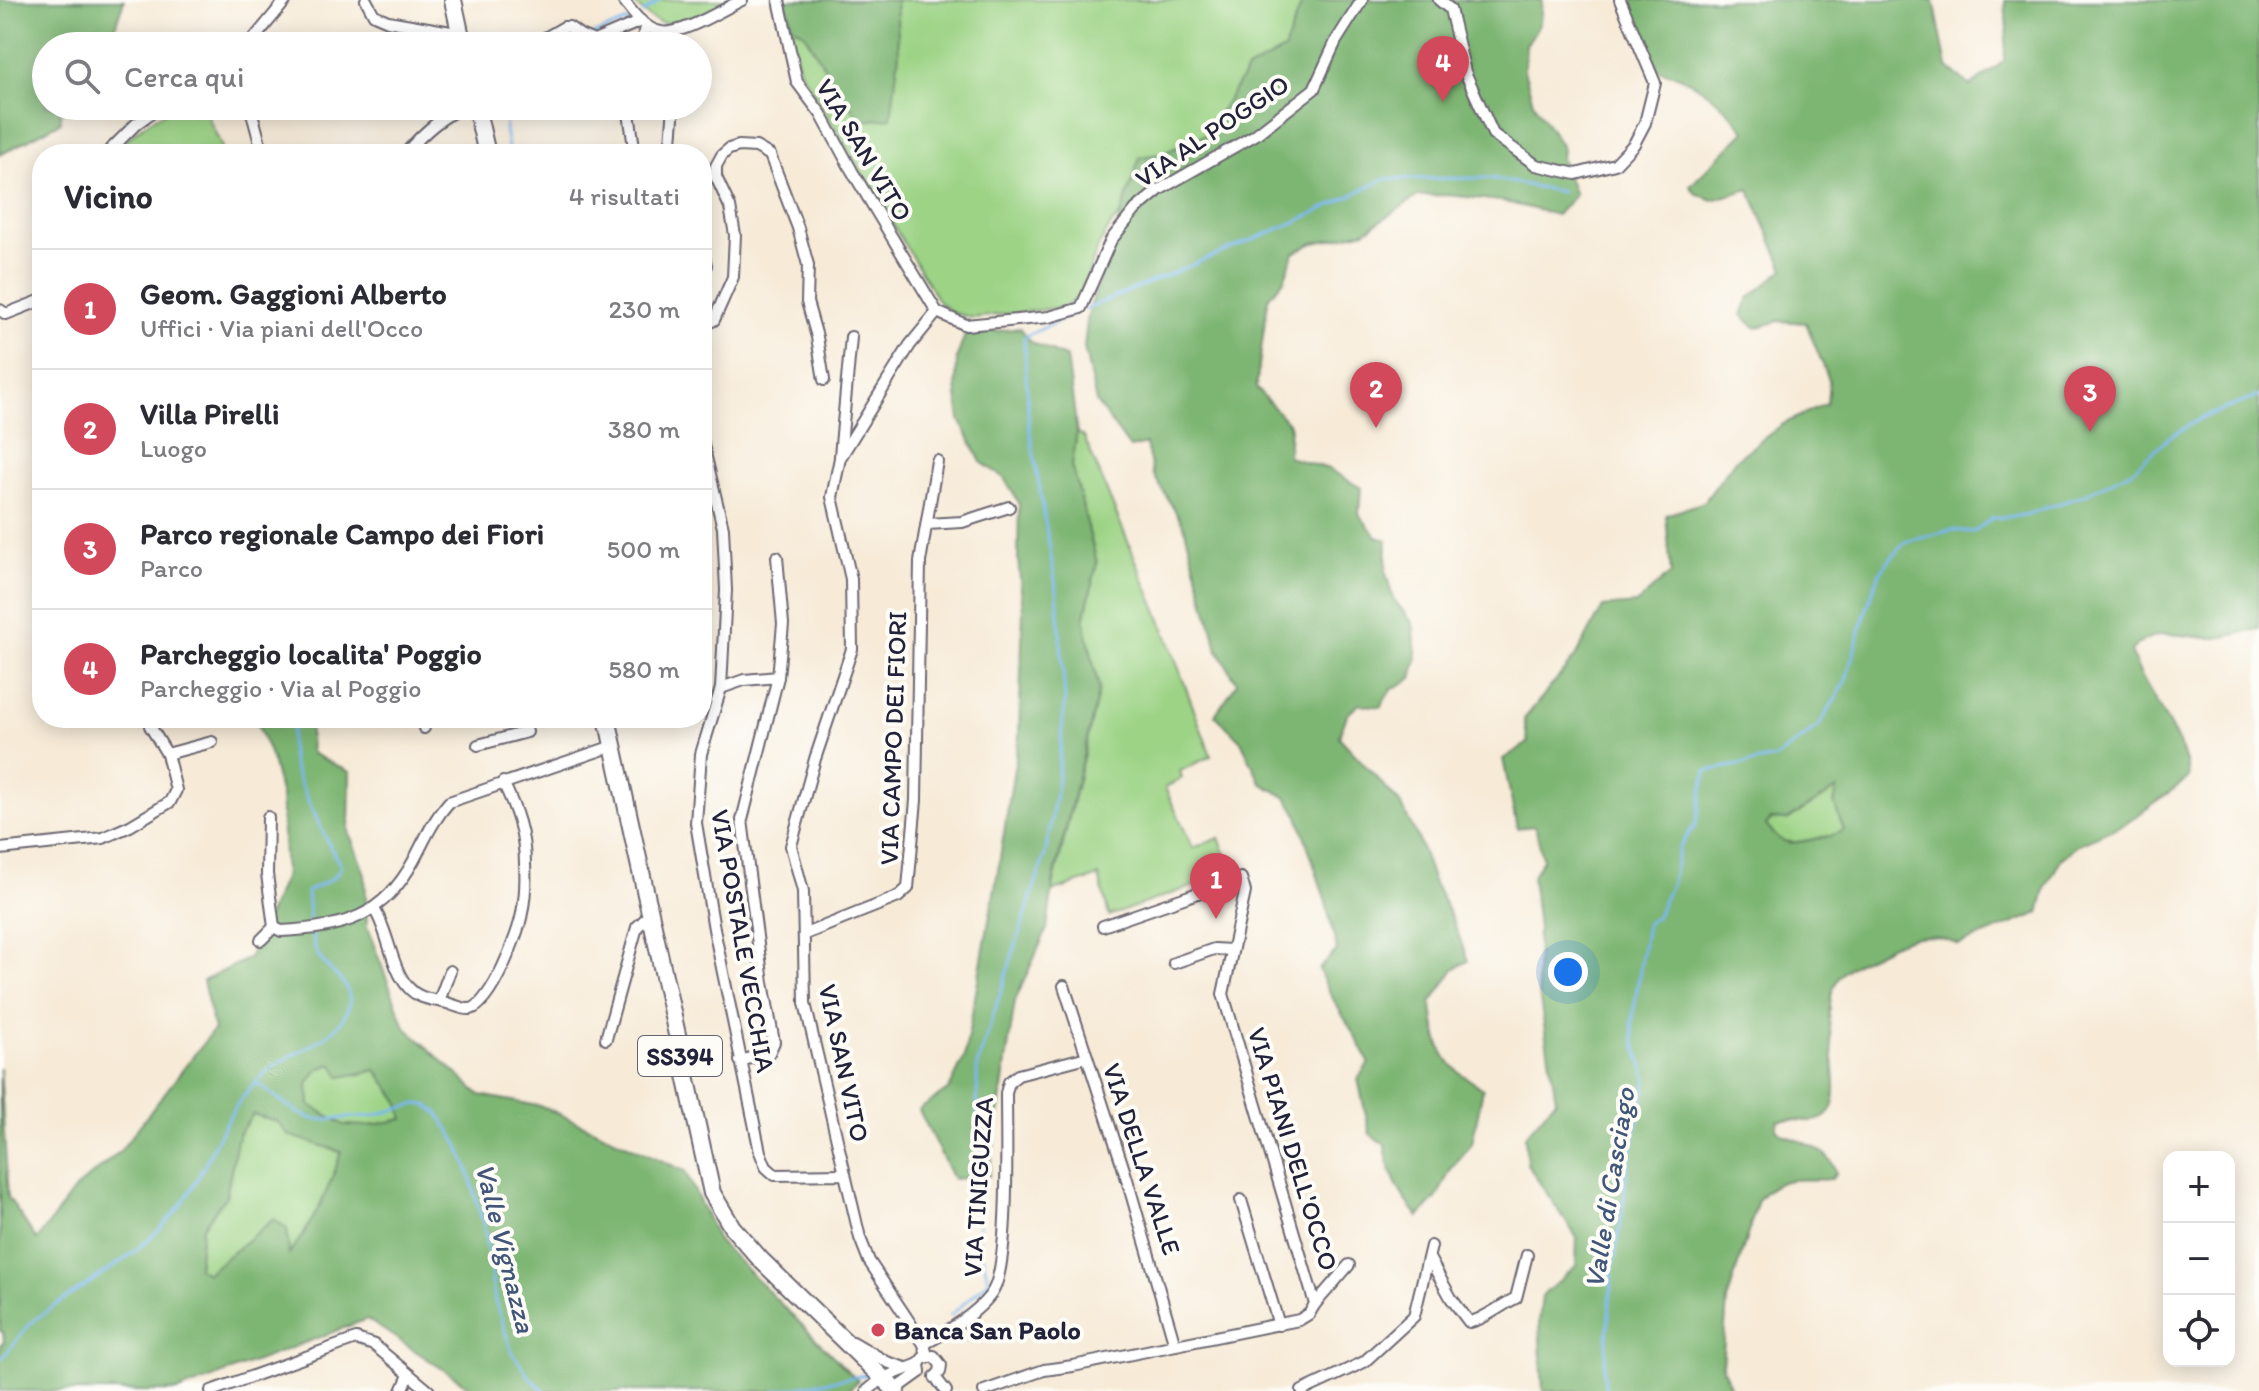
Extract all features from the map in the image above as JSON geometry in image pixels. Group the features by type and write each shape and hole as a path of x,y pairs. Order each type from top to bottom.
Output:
{"main road":[{"path":"453,0 460,32"},
{"path":"479,120 485,144"},
{"name":"SS394","path":"609,728 712,1193 732,1227 891,1386"}],"street":[{"path":"260,32 286,0"},
{"path":"366,0 374,15 388,21 451,32"},
{"path":"623,0 644,23 660,32"},
{"path":"675,32 742,0"},
{"name":"VIA SAN VITO","path":"779,0 797,82 821,114 937,312"},
{"name":"VIA AL POGGIO","path":"937,312 966,325 1049,317 1081,308 1111,240 1136,209 1159,190 1255,135 1314,89 1336,41 1362,0"},
{"path":"1439,0 1450,9 1465,72 1493,134 1536,165 1576,174 1615,164 1621,159 1634,144 1649,110 1655,83 1620,0"},
{"path":"619,32 644,23"},
{"path":"642,32 644,23"},
{"path":"553,32 569,27 576,32"},
{"path":"116,144 142,120"},
{"path":"254,120 260,144"},
{"path":"414,144 442,120"},
{"path":"630,120 634,144"},
{"path":"671,144 673,120"},
{"path":"712,321 733,277 735,235 730,207 716,177 716,166 729,149 756,147 770,155 798,228 808,265 807,302 824,380"},
{"path":"0,310 6,314 32,306"},
{"path":"840,458 910,345 937,312"},
{"path":"840,458 851,337"},
{"name":"VIA SAN VITO","path":"840,458 832,497 851,579 852,649 815,759 791,846 803,891 805,1003 845,1174"},
{"name":"VIA CAMPO DEI FIORI","path":"805,934 898,897 908,888 916,800 920,562 937,461"},
{"name":"VIA POSTALE VECCHIA","path":"712,482 723,528 726,590 721,688 712,718"},
{"path":"927,524 962,522 1009,507"},
{"path":"740,1061 766,1054 774,1046 742,820 778,677 783,624 777,557"},
{"path":"721,688 744,680 778,677"},
{"path":"0,849 103,838 130,826 174,797 176,790 167,754 151,728"},
{"path":"478,745 527,732 526,728"},
{"name":"VIA POSTALE VECCHIA","path":"709,728 701,754 696,823 740,1061 762,1161 770,1172 781,1176 845,1174"},
{"path":"167,754 212,742"},
{"path":"274,927 281,931 338,925 374,909 383,903 412,864 433,820 449,802 613,746"},
{"path":"374,909 381,919 384,936 408,987 427,1000 466,1009 479,1004 505,964 522,915 525,863 520,818 503,782"},
{"path":"268,817 267,874 274,927"},
{"name":"VIA PIANI DELL'OCCO","path":"984,1391 1051,1369 1279,1325 1305,1317 1314,1310 1315,1304 1223,994 1245,892 1241,878 1103,926"},
{"path":"606,1039 637,927 650,915"},
{"path":"261,940 274,927"},
{"path":"1174,963 1214,949 1231,950"},
{"path":"439,1001 450,971"},
{"name":"VIA DELLA VALLE","path":"1064,986 1126,1176 1175,1345"},
{"name":"VIA TINIGUZZA","path":"924,1344 981,1305 995,1287 1001,1257 1006,1179 1006,1093 1009,1082 1018,1075 1087,1057"},
{"path":"845,1174 869,1261 924,1344 922,1364 924,1377 935,1377 940,1372 940,1361 934,1356 922,1364 891,1386 867,1391"},
{"path":"1241,1200 1279,1325"},
{"path":"1302,1391 1364,1362 1414,1316 1430,1252 1451,1298 1469,1322 1478,1321 1488,1312 1516,1298 1527,1255"},
{"path":"1315,1304 1349,1265"},
{"path":"828,1325 887,1362 905,1368 922,1364"},
{"path":"211,1391 356,1339 374,1345 429,1391"},
{"path":"891,1386 905,1368"},
{"path":"402,1391 409,1375"},
{"path":"935,1377 946,1391"}],"green space":[{"path":"0,0 124,0 115,27 93,32 32,32 32,120 61,122 0,155"},
{"path":"632,0 729,0 689,20 667,24 644,13"},
{"path":"782,0 1349,0 1330,34 1145,190 1113,222 1100,243 1079,296 1065,307 973,318 953,313 939,302 800,70"},
{"path":"785,0 896,0 899,53 891,118 862,121 840,93 804,33 792,26"},
{"path":"1303,0 1542,0 1540,23 1526,45 1524,70 1533,102 1562,147 1561,159 1575,195 1557,215 1501,201 1448,195 1418,196 1365,231 1311,244 1294,253 1284,280 1268,298 1256,388 1290,425 1288,457 1329,469 1361,488 1359,514 1377,537 1387,540 1386,573 1393,599 1413,623 1417,659 1412,678 1391,690 1380,707 1359,704 1347,715 1339,737 1400,803 1418,838 1432,879 1454,923 1468,961 1454,969 1431,1003 1444,1054 1457,1070 1483,1089 1472,1143 1451,1169 1437,1197 1419,1217 1396,1184 1385,1145 1370,1134 1358,1079 1369,1063 1319,969 1337,950 1326,902 1298,816 1287,798 1261,783 1241,741 1215,715 1237,683 1218,650 1184,526 1153,474 1146,444 1130,448 1096,402 1084,347 1088,314 1140,157 1161,154 1205,135 1247,70 1284,50"},
{"path":"1628,0 1934,0 1947,67 1971,86 2004,61 2007,28 2005,0 2259,0 2259,629 2215,638 2161,635 2141,642 2131,651 2180,747 2189,778 2127,823 2079,844 2061,859 2045,889 2039,913 1959,945 1930,936 1903,940 1853,965 1838,979 1832,994 1830,1013 1835,1091 1833,1106 1821,1119 1778,1121 1776,1129 1822,1152 1836,1173 1831,1179 1783,1181 1758,1200 1727,1301 1722,1366 1732,1391 1543,1391 1539,1322 1542,1296 1576,1266 1577,1238 1527,1164 1525,1136 1556,1100 1537,981 1538,928 1532,877 1543,859 1535,826 1517,828 1503,759 1528,743 1524,719 1576,656 1603,607 1636,604 1671,573 1666,515 1704,502 1735,460 1783,424 1827,403 1829,380 1806,323 1779,321 1756,328 1742,315 1749,298 1784,269 1749,189 1713,200 1695,193 1690,186 1745,131 1707,92 1684,79 1658,70","holes":["1837,789 1834,804 1844,830 1835,835 1790,842 1778,838 1766,825 1771,819 1787,820"]},
{"path":"152,120 209,120 220,144 124,144"},
{"path":"1020,328 1031,342 1067,358 1077,432 1072,465 1097,563 1084,620 1099,689 1054,878 1047,929 1015,1001 989,1176 953,1179 919,1110 949,1089 964,1058 1019,737 1023,610 1018,559 1019,503 1004,478 981,462 960,420 957,357 965,335"},
{"path":"1077,432 1084,437 1161,620 1211,756 1180,771 1182,778 1165,788 1193,848 1219,838 1233,872 1109,916 1099,876 1052,892 1099,689 1084,620 1097,563 1072,465"},
{"path":"259,728 310,728 311,753 350,772 349,832 365,874 367,927 405,1027 480,1095 544,1107 685,1171 719,1242 858,1381 847,1391 476,1391 367,1319 178,1391 0,1391 0,1345 4,1342 3,1332 0,1331 0,1068 8,1197 37,1240 75,1189 120,1151 214,1029 203,981 249,958 285,876 281,797 272,760","holes":["332,1064 341,1077 376,1070 398,1100 403,1119 368,1126 344,1125 310,1105 308,1084 318,1069","253,1114 278,1122 288,1135 341,1152 320,1206 289,1254 287,1229 274,1219 207,1273 198,1268 202,1228 226,1196 238,1135"]},
{"path":"1838,788 1844,830 1841,832 1789,842 1783,841 1766,825 1771,819 1787,820"},
{"path":"332,1064 358,1075 376,1070 398,1100 403,1119 368,1127 344,1125 310,1105 308,1084 318,1069"},
{"path":"253,1114 278,1122 341,1152 320,1206 288,1255 274,1219 207,1273 198,1269 202,1227 226,1196 238,1135"}],"waterway":[{"path":"643,13 660,0"},
{"path":"600,32 628,21"},
{"path":"506,120 507,144"},
{"path":"1086,309 1300,220 1385,179 1490,178 1562,192"},
{"path":"951,1315 989,1281 979,1245 977,1066 1046,851 1057,787 1065,697 1057,592 1029,425 1024,337 1072,315"},
{"name":"Valle di Casciago","path":"1606,1391 1604,1375 1613,1267 1627,1169 1647,1079 1634,1041 1632,1023 1647,923 1657,916 1672,882 1680,846 1696,824 1706,771 1776,758 1819,726 1845,683 1881,570 1905,542 1952,530 1973,532 1993,518 2025,515 2084,495 2132,471 2168,438 2201,418 2259,396"},
{"path":"293,728 290,743 293,766 341,866 331,879 307,892 310,924"},
{"path":"0,1359 36,1319 131,1254 165,1224 198,1178 229,1118 248,1091 270,1069 326,1036 344,1017 349,1005 348,991 318,955 312,932"},
{"name":"Valle Vignazza","path":"256,1083 298,1113 316,1120 371,1116 417,1104 427,1105 438,1113 458,1144 467,1166 484,1227 495,1301 512,1352 531,1379 545,1391"},
{"name":"Valle Vignazza","path":"775,1391 865,1375"}],"place":[{"name":"Parcheggio localita' Poggio","path":"1443,102"},
{"name":"Villa Pirelli","path":"1376,428"},
{"name":"Parco regionale Campo dei Fiori","path":"2090,432"},
{"name":"Geom. Gaggioni Alberto","path":"1216,919"},
{"name":"Banca San Paolo","path":"878,1330"}]}
